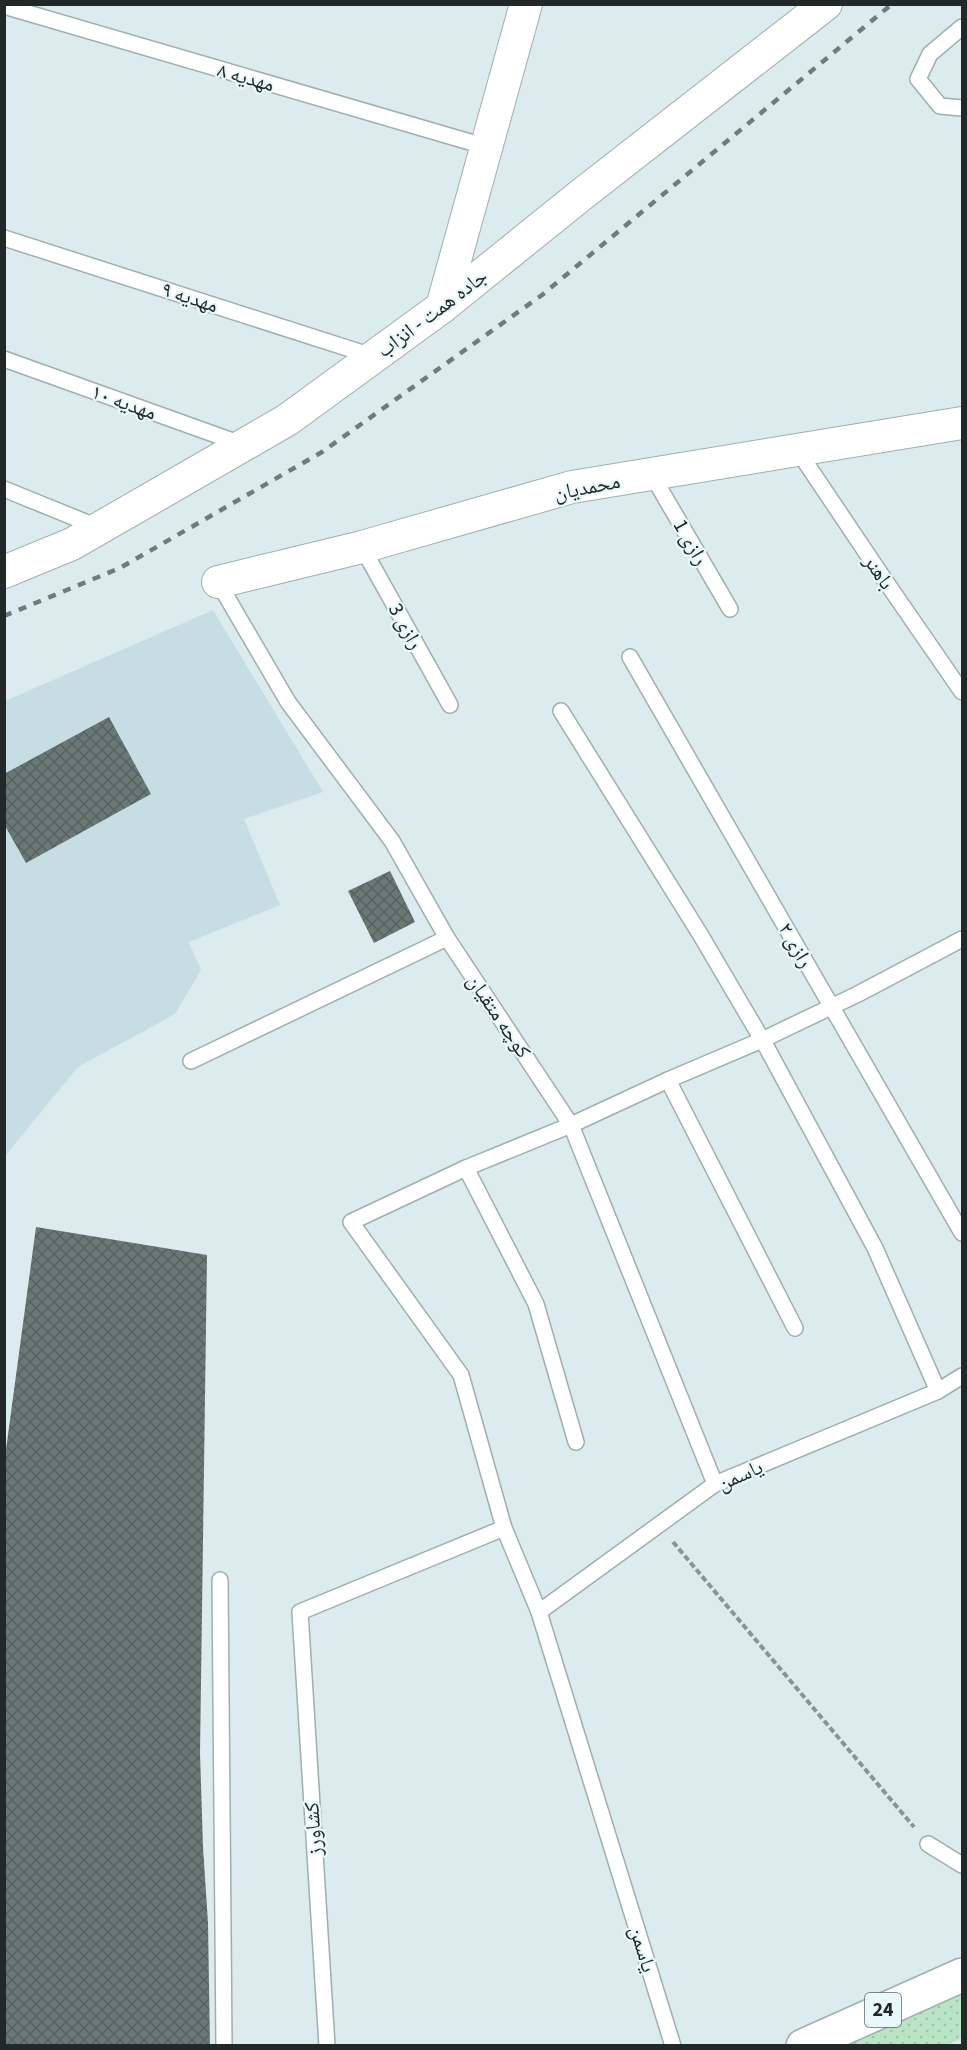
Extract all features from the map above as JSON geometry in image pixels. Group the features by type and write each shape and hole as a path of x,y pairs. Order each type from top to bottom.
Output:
{"main road":[{"name":"24","path":"803,2046 963,1975"}],"street":[{"path":"442,307 526,4"},
{"name":"جاده همت - انزاب","path":"4,572 72,544 287,420 442,307 581,195 826,4"},
{"name":"محمدیان","path":"218,582 362,547 572,487 963,423"}],"lane":[{"name":"مهدیه ۸","path":"4,6 487,147"},
{"path":"963,27 930,54 918,79 940,106 963,108"},
{"name":"مهدیه ۹","path":"4,238 375,357"},
{"name":"مهدیه ۱۰","path":"4,359 244,445"},
{"name":"باهنر","path":"798,451 890,589 963,692"},
{"name":"رازی 1","path":"652,475 730,609"},
{"path":"4,489 100,528"},
{"name":"رازی 3","path":"362,547 450,705"},
{"name":"کوچه متقیان","path":"218,582 288,702 392,841 447,938 572,1125 715,1484"},
{"name":"رازی ۲","path":"630,657 963,1233"},
{"path":"561,711 700,934 762,1040 875,1248 938,1390"},
{"path":"191,1061 447,938"},
{"path":"576,1442 536,1304 466,1168 572,1125 668,1080 762,1040 963,939"},
{"path":"668,1080 795,1328"},
{"name":"یاسمن","path":"466,1168 351,1222 461,1375 504,1528 539,1612 673,2046"},
{"name":"یاسمن","path":"539,1612 715,1484 938,1390 963,1376"},
{"name":"کشاورز","path":"327,2046 300,1612 504,1528"},
{"path":"220,1580 224,2046"},
{"path":"928,1844 963,1865"}],"path":[{"path":"659,1525 928,1844"}],"shaded area":[{"path":"213,610 323,792 244,819 280,905 189,942 201,970 175,1014 78,1067 5,1156 5,701"}],"green space":[{"path":"962,1992 962,2038 946,2045 845,2046"}],"building":[{"path":"109,717 151,794 26,863 4,824 4,774"},
{"path":"390,871 415,922 374,943 348,891"},
{"path":"36,1227 207,1255 200,1753 208,1923 210,2046 5,2046 5,1457"}],"railway":[{"path":"4,616 120,568 322,452 542,295 892,4"}]}
